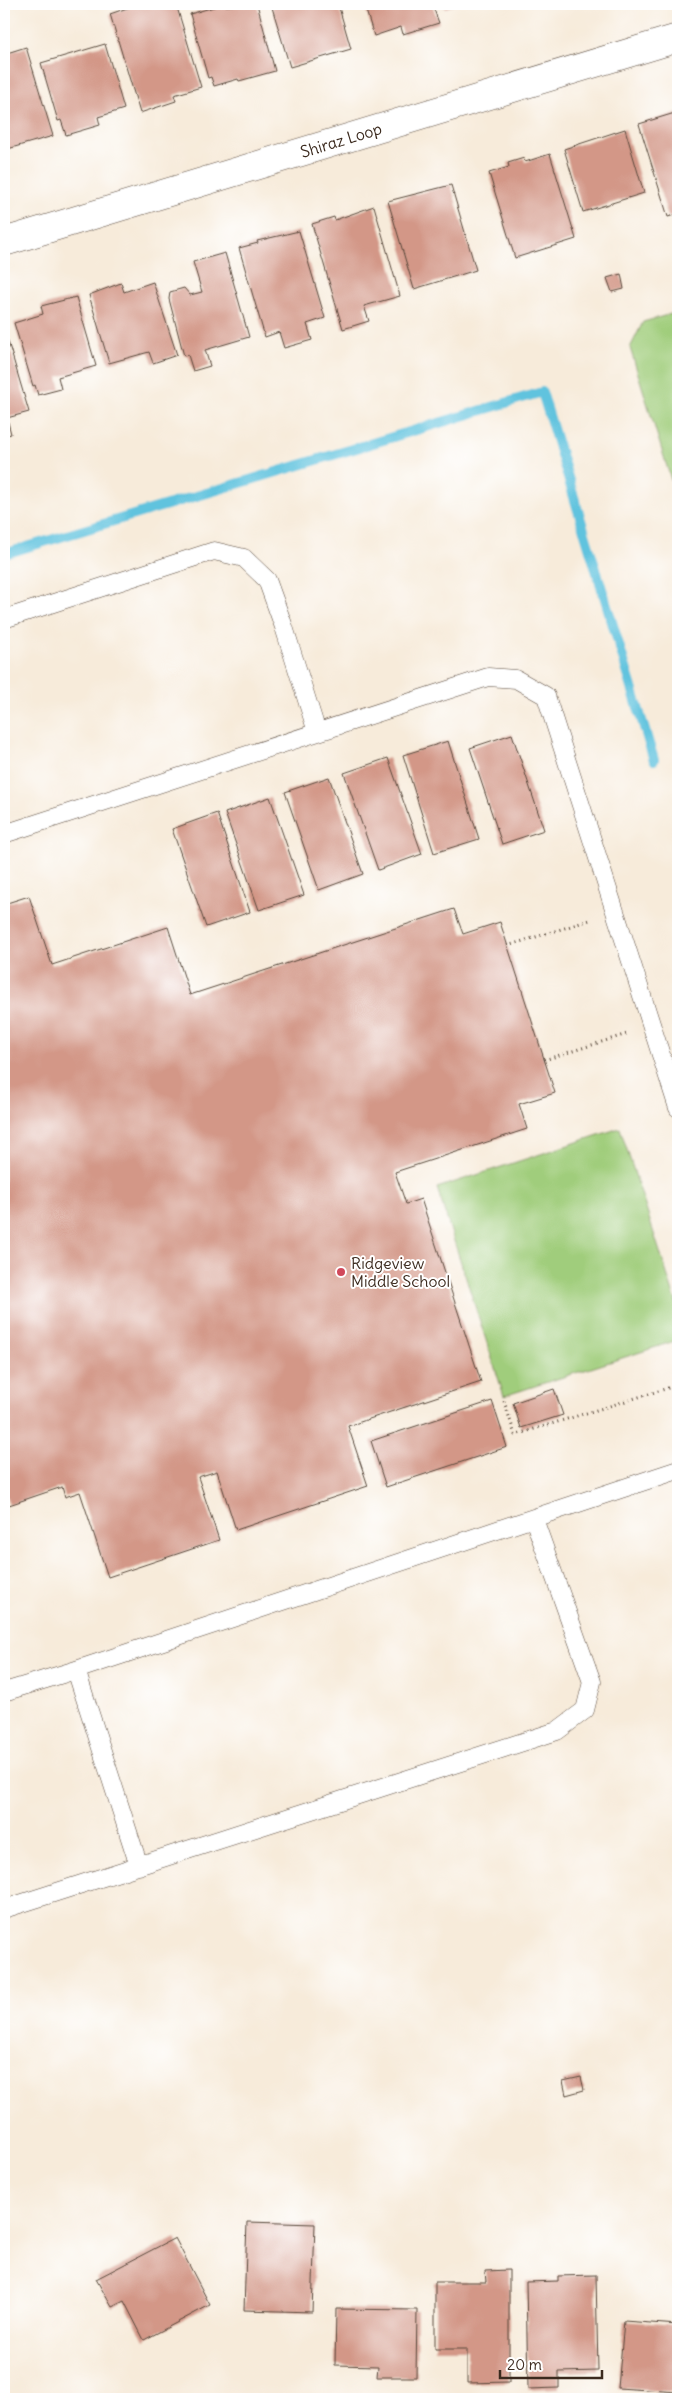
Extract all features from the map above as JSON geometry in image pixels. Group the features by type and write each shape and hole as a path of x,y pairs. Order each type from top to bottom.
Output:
{"street":[{"name":"Shiraz Loop","path":"4,242 678,38"}],"lane":[{"path":"4,619 214,551 244,558 267,580 317,732"},
{"path":"4,834 488,677 516,679 546,696 678,1108"},
{"path":"4,1692 76,1670 678,1470"},
{"path":"4,1909 557,1731 586,1710 592,1682 534,1519"},
{"path":"76,1670 139,1866"}],"path":[{"path":"507,946 615,913"},
{"path":"544,1060 652,1026"},
{"path":"504,1401 515,1435 678,1385"}],"green space":[{"path":"678,312 678,502 630,348 643,322"},
{"path":"620,1128 678,1308 678,1340 504,1396 437,1188"}],"building":[{"path":"132,4 176,4 201,87 174,95 176,101 140,113 110,14 133,6"},
{"path":"224,4 226,6 257,4 275,71 214,86 211,77 208,78 190,14"},
{"path":"271,4 338,4 351,49 290,67"},
{"path":"364,4 432,4 439,23 403,34 401,27 374,36"},
{"path":"443,4 458,4 445,8"},
{"path":"105,44 124,109 98,117 100,125 66,135 61,120 58,121 41,63"},
{"path":"26,47 53,136 4,150 4,54"},
{"path":"678,112 678,214 668,217 639,124"},
{"path":"625,129 644,193 583,212 564,149"},
{"path":"550,154 576,239 515,258 489,173 509,167 508,163 524,158 525,162"},
{"path":"451,185 476,270 414,289 388,201"},
{"path":"374,206 400,296 364,306 369,321 343,329 312,224 334,217 335,220"},
{"path":"299,231 325,318 307,324 312,340 284,348 279,332 265,337 239,248 258,243 257,241"},
{"path":"225,253 249,337 205,350 210,366 193,371 188,355 184,356 169,299 170,292 184,288 190,295 202,292 193,262"},
{"path":"621,274 624,289 612,292 607,278"},
{"path":"153,282 177,355 153,363 149,352 109,363 89,295 121,283 124,292"},
{"path":"76,297 96,366 58,377 61,389 38,395 35,385 33,386 14,323 43,314 41,306"},
{"path":"4,328 29,412 7,418 11,434 4,436"},
{"path":"512,734 544,830 502,844 470,748"},
{"path":"448,741 479,839 434,853 403,755"},
{"path":"388,758 422,854 378,870 344,773"},
{"path":"329,777 363,874 319,890 285,792"},
{"path":"270,797 304,895 259,910 225,813"},
{"path":"217,813 250,912 206,927 172,829"},
{"name":"Ridgeview Middle School","path":"29,896 52,965 168,927 190,995 454,909 463,934 500,922 555,1093 519,1104 527,1129 395,1172 406,1204 421,1199 481,1382 348,1426 368,1486 236,1530 217,1471 198,1477 219,1540 108,1577 80,1492 65,1497 62,1487 9,1505 4,1490 4,904"},
{"path":"554,1389 563,1415 521,1428 513,1403"},
{"path":"492,1401 507,1447 386,1487 371,1441"},
{"path":"581,2077 584,2090 566,2095 563,2081"},
{"path":"247,2222 315,2224 312,2312 244,2310"},
{"path":"175,2238 210,2305 144,2340 124,2301 112,2307 96,2279"},
{"path":"509,2270 509,2382 467,2383 467,2349 435,2349 435,2282 486,2282 485,2271"},
{"path":"596,2275 598,2371 559,2372 559,2388 528,2389 526,2282 558,2281 558,2276"},
{"path":"336,2309 417,2310 416,2377 377,2377 378,2366 335,2365"},
{"path":"624,2321 678,2325 678,2392 618,2388"}],"waterway":[{"path":"4,554 542,392 654,760"}],"place":[{"name":"Ridgeview Middle School","path":"341,1272"}]}
